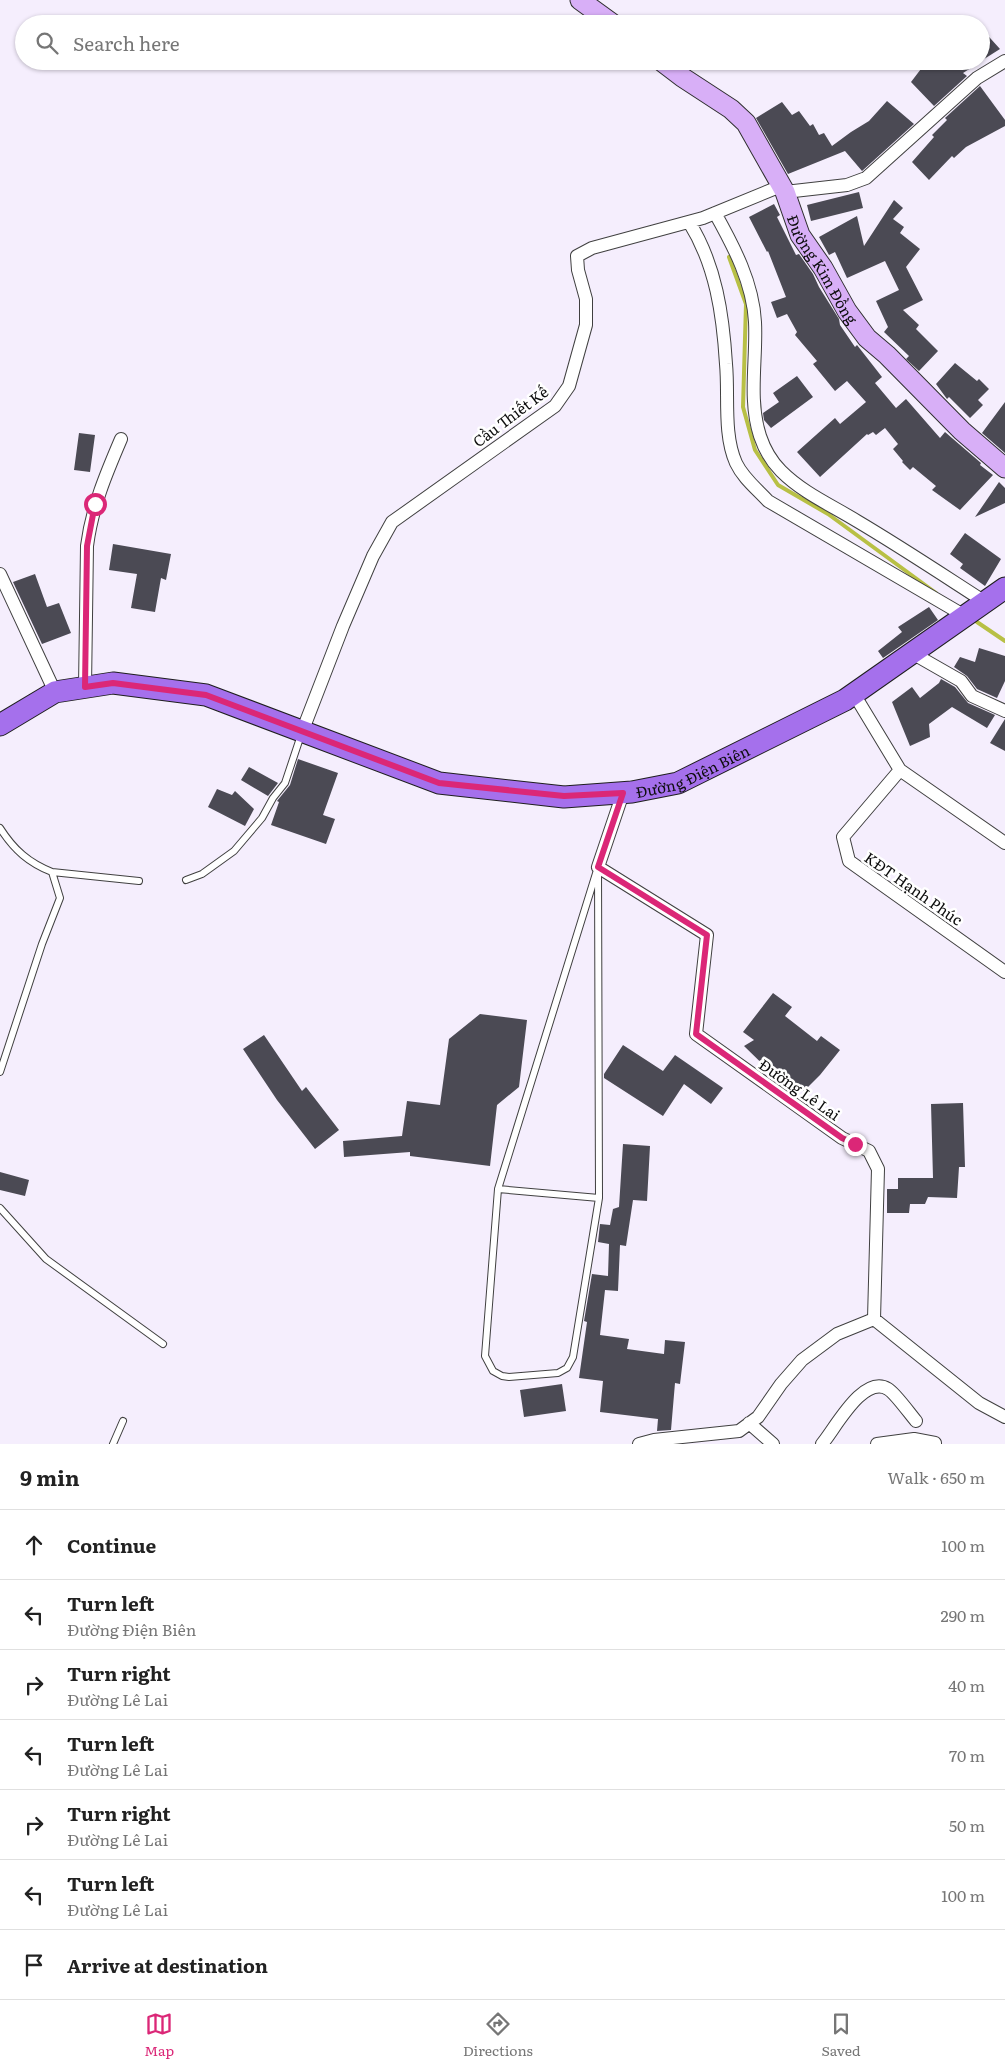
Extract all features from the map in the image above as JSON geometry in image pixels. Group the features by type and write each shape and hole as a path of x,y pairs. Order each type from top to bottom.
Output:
{"main road":[{"name":"Đường Điện Biên","path":"0,725 55,692 113,683 206,695 439,783 564,796 623,793 678,783 854,694 1005,588"}],"street":[{"path":"580,0 601,15"},
{"name":"Cầu Thiết Kế","path":"302,732 365,574 392,522 555,406 569,386 586,325 586,299 578,270 577,256 592,248 689,222 783,189 846,185 866,178 977,78 1005,61"},
{"name":"Đường Kim Đồng","path":"673,70 731,109 746,123 783,189 800,235 823,268 846,312 867,338 888,355 962,431 1005,468"},
{"path":"715,213 737,256 753,300 755,321 754,386 757,418 760,435 773,462 794,483 813,496 857,520 985,602"},
{"path":"689,222 698,235 710,264 719,304 726,364 727,408 732,450 736,462 745,477 768,501 965,616"},
{"path":"85,687 87,546 90,525 102,484 121,439"},
{"path":"0,574 55,692"},
{"path":"912,653 961,681 972,696 1005,711"},
{"path":"854,694 900,770 1005,842"},
{"name":"KĐT Hạnh Phúc","path":"900,770 843,837 849,861 1005,972"},
{"path":"598,867 623,793"},
{"name":"Đường Lê Lai","path":"598,867 707,935 696,1034 842,1138 869,1150 878,1169 874,1318"},
{"path":"639,1444 654,1440 739,1431 758,1417 781,1384 802,1360 837,1334 874,1318 965,1393 1005,1417"},
{"path":"822,1444 858,1396 881,1386 890,1390 916,1421"},
{"path":"749,1423 773,1444"},
{"path":"878,1444 914,1439 933,1441"}],"lane":[{"path":"186,880 202,874 234,851 262,818 273,798 285,783 302,732"},
{"path":"0,828 20,855 52,872 139,881"},
{"path":"598,867 599,1198 572,1361 567,1368 558,1373 502,1376 492,1372 485,1356 498,1189 598,867"},
{"path":"0,1072 42,944 60,898 52,872"},
{"path":"498,1189 599,1198"},
{"path":"0,1208 46,1259 163,1344"},
{"path":"113,1444 122,1421"}],"building":[{"path":"990,38 1000,49 990,55"},
{"path":"920,70 968,70 963,73 967,76 934,106 911,82"},
{"path":"980,86 1005,120 1005,126 966,147 954,158 952,156 929,180 912,162 934,137 932,135 947,120 945,118"},
{"path":"887,101 914,124 862,171 845,151 788,174 756,118 782,102 792,115 799,111 810,126 813,124 819,135 824,133 832,146 869,121"},
{"path":"859,192 863,208 811,221 807,205"},
{"path":"894,200 903,208 893,219 904,227 900,233 920,249 906,267 923,300 903,310 919,325 916,329 938,351 919,371 906,359 909,356 884,332 888,327 876,301 899,290 885,261 847,278 835,252 829,255 819,237 857,216 864,246"},
{"path":"774,204 780,215 777,217 796,255 799,254 813,274 839,319 840,325 855,347 857,345 882,377 875,383 896,408 906,399 940,438 945,432 993,475 960,510 932,490 936,486 913,467 910,470 902,462 893,449 898,444 885,428 876,435 873,432 867,434 820,477 797,452 835,418 840,424 866,402 847,381 835,391 813,364 817,361 795,335 797,332 787,314 777,318 771,302 786,297 768,251 749,217"},
{"path":"955,363 977,381 979,379 989,389 978,400 983,405 970,418 949,397 947,399 936,384"},
{"path":"797,376 813,397 771,428 764,420 763,413 779,402 773,393"},
{"path":"1005,402 1005,453 982,433"},
{"path":"79,433 95,435 90,472 74,470"},
{"path":"999,482 1005,488 1005,503 975,517"},
{"path":"965,533 1001,559 985,586 960,568 963,564 950,554"},
{"path":"113,544 171,554 166,580 161,578 155,612 131,608 137,574 109,570"},
{"path":"35,574 47,607 59,603 71,633 42,644 13,582"},
{"path":"929,607 938,620 883,658 878,651 902,632 898,627"},
{"path":"979,648 1005,656 1005,681 997,698 977,689 967,676 954,667 960,657 975,662"},
{"path":"941,679 955,687 968,703 995,715 987,728 952,707 929,724 930,737 910,746 892,702 912,687 920,698 939,683"},
{"path":"1005,719 1005,751 990,743"},
{"path":"298,759 338,773 323,815 335,819 326,844 271,825 279,802 277,801 290,785"},
{"path":"249,767 278,783 268,796 241,780"},
{"path":"217,789 232,795 235,791 254,809 245,826 208,807"},
{"path":"773,993 792,1007 785,1016 817,1041 821,1036 840,1050 804,1091 798,1086 792,1092 789,1090 744,1046 754,1040 743,1032"},
{"path":"480,1014 527,1020 519,1087 497,1105 490,1166 410,1156 410,1152 344,1157 343,1141 402,1136 407,1101 440,1105 449,1039"},
{"path":"264,1035 302,1091 306,1087 339,1130 315,1149 277,1100 243,1049"},
{"path":"623,1045 663,1071 675,1055 723,1088 711,1104 684,1084 663,1116 604,1078 604,1074"},
{"path":"963,1103 965,1167 959,1167 957,1198 928,1197 925,1204 910,1204 909,1213 887,1213 887,1189 898,1189 898,1178 933,1178 931,1104"},
{"path":"623,1144 650,1146 647,1201 633,1200 626,1246 620,1245 618,1291 605,1290 600,1335 629,1339 627,1349 664,1354 665,1340 685,1342 680,1384 675,1383 671,1430 657,1431 658,1419 600,1412 603,1381 579,1378 587,1322 584,1321 592,1274 608,1276 609,1244 598,1242 600,1224 610,1225 613,1209 619,1207"},
{"path":"0,1172 29,1180 25,1196 0,1190"},
{"path":"562,1384 566,1411 524,1417 520,1390"}],"waterway":[{"path":"729,257 746,304 743,407 755,450 778,485 828,514 936,593"},
{"path":"977,622 1005,641"}],"route":[{"path":"95,504 87,546 85,687 113,683 206,695 439,783 564,796 623,793 598,867 707,935 696,1034 842,1138 855,1144"}]}
